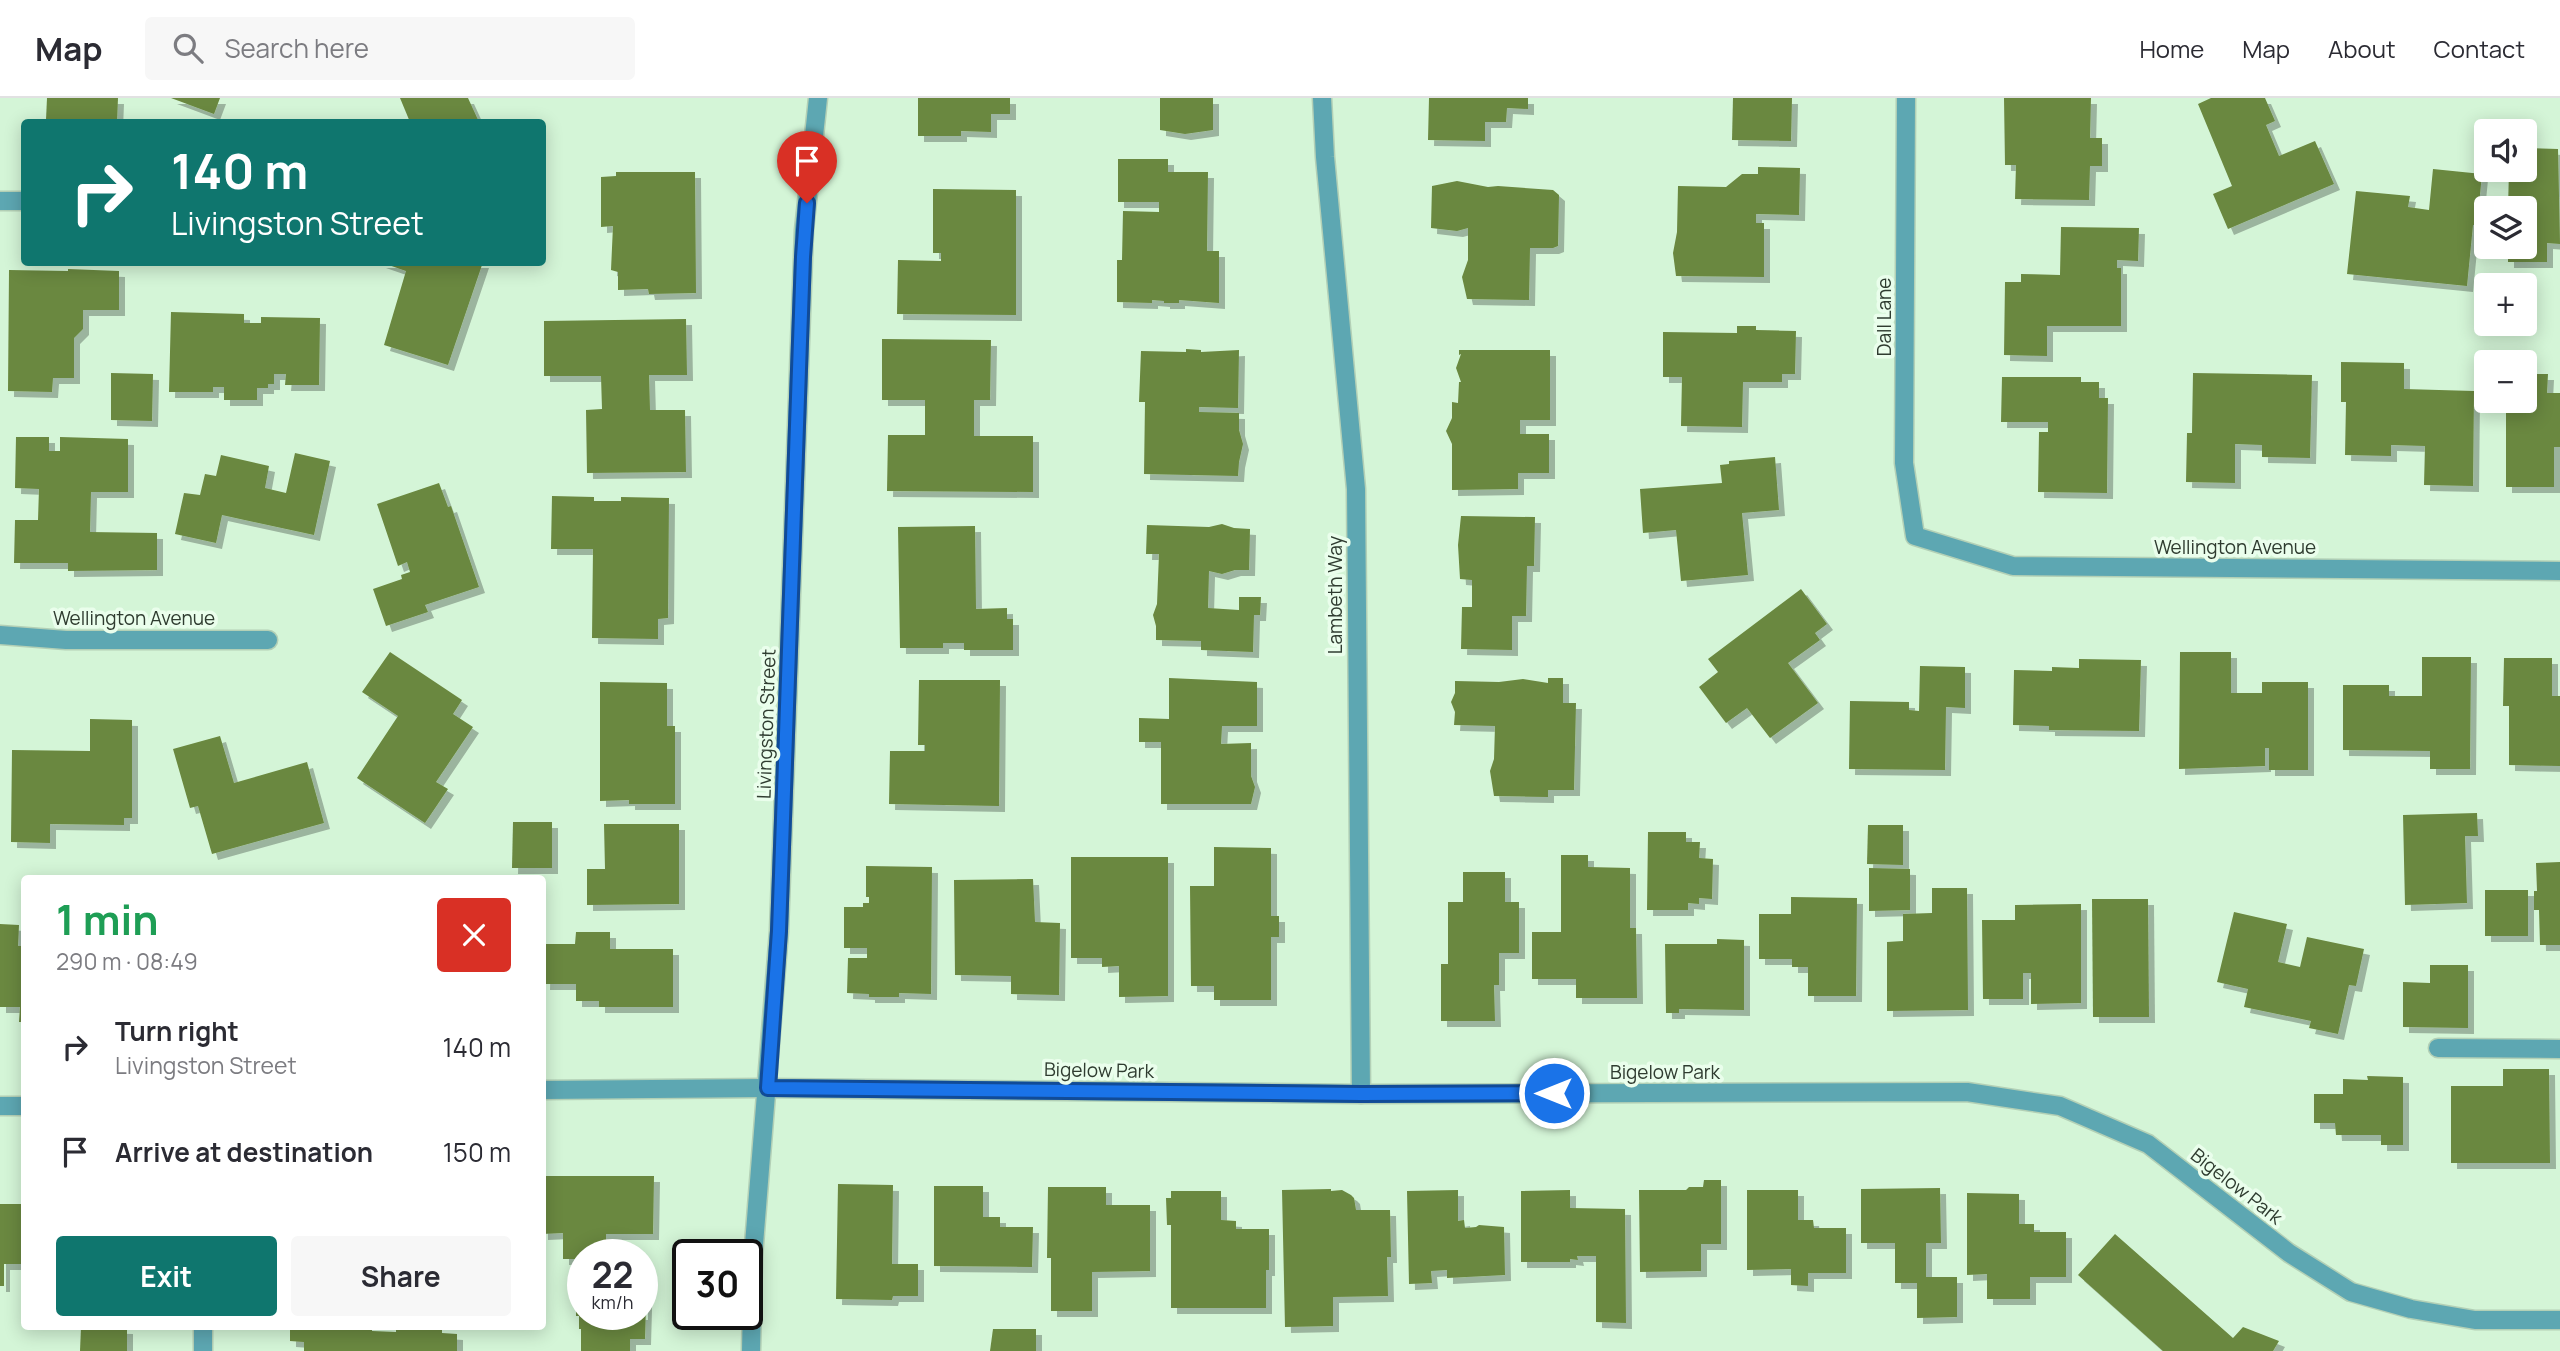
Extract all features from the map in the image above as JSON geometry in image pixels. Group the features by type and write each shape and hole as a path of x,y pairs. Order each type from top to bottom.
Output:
{"street":[{"name":"Livingston Street","path":"751,1351 753,1257 779,931 804,230 818,98"},
{"name":"Lambeth Way","path":"1322,98 1325,157 1356,489 1361,1094"},
{"name":"Dall Lane","path":"1906,98 1904,463 1915,536"},
{"path":"0,201 21,201"},
{"name":"Wellington Avenue","path":"1915,536 2013,566 2560,571"},
{"name":"Wellington Avenue","path":"0,635 66,640 268,640"},
{"path":"2438,1048 2560,1049"},
{"name":"Bigelow Park","path":"546,1090 768,1088 1361,1094 1967,1091 2060,1106 2148,1144 2289,1253 2351,1292 2411,1309 2475,1320 2560,1320"},
{"path":"0,1106 21,1106"},
{"path":"203,1330 203,1351"}],"building":[{"path":"47,98 118,98 117,119 46,119"},
{"path":"171,98 220,98 214,114"},
{"path":"400,98 468,98 478,119 409,119"},
{"path":"918,98 1010,98 1010,114 991,114 991,132 961,131 961,136 918,136"},
{"path":"1160,98 1213,98 1213,130 1185,134 1160,130"},
{"path":"1429,98 1528,98 1528,109 1507,108 1506,122 1485,122 1485,141 1428,140"},
{"path":"1733,98 1792,98 1791,141 1732,140"},
{"path":"2004,98 2091,98 2090,138 2102,138 2102,166 2090,166 2089,200 2015,199 2016,165 2005,165"},
{"path":"2211,98 2265,98 2275,121 2266,125 2279,156 2315,141 2334,184 2228,229 2213,194 2232,186 2198,104"},
{"path":"2537,148 2558,149 2560,244 2547,243 2547,262 2508,262 2508,259 2537,259 2537,196 2508,196 2509,182 2537,182"},
{"path":"1118,159 1168,159 1168,172 1208,172 1207,251 1219,251 1219,303 1179,300 1179,303 1152,300 1152,303 1117,302 1117,260 1122,260 1123,211 1159,212 1159,202 1118,202"},
{"path":"1758,167 1800,168 1799,215 1756,214 1756,223 1764,223 1764,277 1676,276 1673,253 1677,232 1678,186 1726,187 1742,174 1758,174"},
{"path":"2433,169 2474,173 2474,182 2481,182 2480,196 2474,196 2474,225 2467,286 2347,274 2356,191 2410,196 2408,207 2429,210"},
{"path":"616,172 695,172 696,293 649,294 648,289 618,290 618,272 611,270 613,226 601,227 601,177 616,176"},
{"path":"1457,181 1488,187 1553,190 1559,195 1558,246 1530,248 1529,300 1467,299 1462,277 1468,260 1468,228 1457,231 1431,228 1432,186"},
{"path":"933,189 1016,190 1016,315 897,314 898,260 941,261 941,253 933,253"},
{"path":"2061,227 2139,228 2138,261 2117,260 2117,268 2121,268 2121,326 2047,326 2047,356 2004,355 2005,282 2021,282 2021,274 2060,275"},
{"path":"392,266 482,266 448,365 384,345 406,271"},
{"path":"9,270 119,271 119,310 83,310 83,329 74,338 74,378 53,378 52,392 8,391"},
{"path":"171,312 244,314 244,323 261,323 261,317 320,318 319,385 285,385 286,374 274,374 274,384 268,384 268,388 257,388 257,400 224,400 224,387 213,387 213,392 169,392"},
{"path":"686,319 687,375 649,375 650,410 685,410 686,472 587,473 586,410 602,409 601,376 544,376 544,321"},
{"path":"1737,326 1756,326 1756,330 1796,331 1795,374 1782,374 1782,382 1743,382 1742,427 1681,426 1682,377 1663,377 1663,332 1737,333"},
{"path":"882,339 991,340 990,400 974,400 974,436 1033,436 1033,492 887,491 888,435 925,435 925,400 882,400"},
{"path":"1186,349 1201,352 1239,350 1238,408 1199,407 1199,412 1239,413 1239,430 1243,444 1238,476 1144,474 1145,402 1139,402 1141,351 1186,352"},
{"path":"1459,350 1550,350 1550,420 1520,420 1520,434 1549,434 1549,473 1518,473 1518,489 1452,490 1452,444 1446,431 1452,418 1452,402 1458,403 1461,382 1456,368 1461,354 1459,355"},
{"path":"2341,362 2404,363 2404,389 2474,391 2473,486 2424,485 2425,446 2391,445 2391,456 2345,455 2346,402 2341,402"},
{"path":"111,373 153,374 152,421 111,420"},
{"path":"2193,373 2312,375 2310,458 2262,457 2262,445 2235,444 2235,483 2186,482 2187,433 2192,433"},
{"path":"2537,374 2548,374 2547,393 2560,393 2560,447 2554,447 2554,487 2506,487 2506,413 2537,413"},
{"path":"2002,377 2081,377 2081,382 2099,382 2099,398 2108,398 2107,493 2038,492 2039,432 2048,432 2048,422 2001,422"},
{"path":"16,437 49,437 49,451 60,451 60,437 128,439 128,492 91,492 90,532 157,533 157,570 68,571 68,563 14,563 15,520 38,520 39,489 15,488"},
{"path":"295,453 330,461 314,535 222,515 216,543 175,534 184,493 200,495 205,474 216,476 221,455 269,466 265,488 286,493"},
{"path":"1775,457 1779,510 1742,513 1748,575 1681,581 1676,530 1643,533 1640,489 1722,483 1720,465 1729,464 1729,461"},
{"path":"439,483 448,507 451,506 479,587 425,605 428,612 386,626 373,589 402,579 401,575 410,572 407,562 398,566 377,504"},
{"path":"552,496 594,497 594,501 621,501 621,497 669,498 668,618 658,619 658,639 592,638 593,549 551,549"},
{"path":"1461,516 1535,517 1534,566 1527,566 1526,616 1512,616 1512,650 1461,649 1462,607 1472,607 1472,580 1460,579 1458,545"},
{"path":"1222,524 1250,529 1249,570 1222,574 1209,571 1208,608 1239,610 1239,597 1261,597 1260,615 1254,615 1253,652 1201,650 1201,641 1156,640 1153,615 1157,604 1159,554 1146,554 1147,525 1209,527"},
{"path":"975,526 976,609 1007,608 1007,619 1013,619 1013,650 964,650 964,643 943,643 943,648 900,648 898,527"},
{"path":"1801,589 1827,624 1815,633 1820,640 1788,663 1818,703 1770,738 1747,708 1726,723 1699,687 1718,672 1708,659"},
{"path":"390,652 462,700 453,714 473,727 436,782 448,789 425,823 357,778 398,716 362,692"},
{"path":"2180,652 2231,652 2231,693 2262,693 2262,682 2308,682 2308,770 2269,770 2269,748 2265,748 2265,766 2179,769"},
{"path":"2422,657 2471,657 2470,769 2430,769 2430,751 2343,750 2343,685 2389,685 2389,696 2422,696"},
{"path":"2504,658 2552,658 2552,696 2560,696 2560,766 2509,765 2509,706 2503,706"},
{"path":"2079,659 2141,660 2139,731 2049,730 2049,726 2013,725 2014,670 2052,671 2052,667 2079,668"},
{"path":"1920,666 1965,667 1965,708 1946,707 1945,770 1849,769 1850,701 1909,702 1909,710 1919,711"},
{"path":"1169,678 1257,682 1257,726 1222,726 1221,744 1251,743 1251,776 1255,787 1251,804 1161,804 1161,742 1139,742 1139,718 1169,719"},
{"path":"1548,678 1563,678 1563,703 1576,703 1574,790 1548,790 1548,797 1494,796 1490,771 1494,759 1495,726 1454,725 1455,712 1451,702 1455,693 1455,681 1499,682 1523,679 1548,683"},
{"path":"919,680 1000,680 999,806 889,804 890,751 925,751 925,745 918,745"},
{"path":"600,682 667,683 667,726 675,726 675,804 629,804 629,800 600,801"},
{"path":"90,719 132,720 132,818 124,818 124,825 50,824 50,843 11,842 12,750 90,751"},
{"path":"220,736 234,783 307,762 324,823 212,854 198,806 190,808 173,749"},
{"path":"2477,813 2478,836 2465,836 2467,903 2405,905 2403,815"},
{"path":"513,822 552,822 552,868 512,868"},
{"path":"604,824 679,824 679,904 587,905 587,869 605,869"},
{"path":"1868,825 1903,825 1903,865 1867,864"},
{"path":"1648,832 1686,832 1686,842 1700,842 1699,858 1713,859 1712,899 1699,898 1699,904 1688,903 1688,910 1647,910"},
{"path":"1214,847 1271,848 1271,916 1279,916 1279,937 1271,937 1271,1000 1214,1000 1214,986 1191,986 1190,886 1214,886"},
{"path":"1561,855 1588,855 1588,867 1630,868 1630,928 1636,928 1637,998 1576,998 1576,979 1532,979 1532,932 1561,932"},
{"path":"1071,857 1168,857 1168,996 1119,997 1119,966 1102,967 1102,958 1071,958"},
{"path":"2560,862 2560,945 2540,945 2539,910 2534,910 2534,891 2537,891 2536,863"},
{"path":"866,866 932,867 931,994 899,993 899,997 869,997 869,994 847,993 848,958 867,958 867,948 844,948 844,907 863,907 863,903 869,903 869,897 866,897"},
{"path":"1869,868 1910,869 1910,910 1869,911"},
{"path":"1463,872 1505,872 1505,902 1519,902 1519,953 1499,953 1499,985 1494,985 1495,1021 1441,1021 1441,964 1448,964 1448,902 1463,902"},
{"path":"1033,879 1035,922 1060,923 1059,995 1011,994 1011,976 955,975 954,880"},
{"path":"1932,888 1967,888 1968,1010 1887,1011 1887,942 1903,941 1903,914 1932,913"},
{"path":"2485,890 2528,890 2528,936 2485,936"},
{"path":"1791,897 1857,898 1856,996 1808,996 1808,967 1792,967 1792,959 1759,959 1759,914 1791,914"},
{"path":"2092,899 2148,899 2149,1017 2093,1017"},
{"path":"2081,904 2081,1003 2031,1004 2031,973 2023,973 2023,999 1983,999 1982,920 2015,920 2015,905"},
{"path":"2234,912 2287,924 2278,962 2300,967 2307,937 2364,949 2356,986 2349,985 2338,1034 2309,1028 2311,1021 2244,1007 2248,989 2217,982"},
{"path":"0,924 19,925 21,1022 20,1007 0,1007"},
{"path":"576,932 610,932 610,949 673,949 673,1007 599,1007 599,1001 576,1001 576,984 546,984 546,944 575,944"},
{"path":"1717,939 1744,940 1744,1010 1679,1009 1679,1013 1666,1013 1665,944 1717,944"},
{"path":"2430,965 2468,965 2468,1028 2403,1027 2403,982 2430,983"},
{"path":"2503,1069 2549,1069 2550,1163 2451,1163 2451,1086 2503,1086"},
{"path":"2367,1076 2403,1077 2403,1145 2381,1145 2381,1135 2336,1135 2335,1123 2314,1123 2314,1094 2343,1094 2343,1079 2368,1080"},
{"path":"546,1176 654,1176 653,1234 606,1234 606,1239 567,1239 567,1259 563,1259 563,1233 546,1234"},
{"path":"1704,1180 1721,1180 1721,1244 1701,1244 1701,1271 1640,1272 1639,1190 1686,1190 1689,1187 1703,1187"},
{"path":"838,1184 893,1185 892,1264 918,1264 918,1296 893,1296 892,1300 836,1299"},
{"path":"934,1186 983,1186 983,1217 1000,1217 1000,1227 1033,1227 1032,1267 934,1266"},
{"path":"1048,1187 1106,1187 1106,1205 1150,1205 1150,1271 1092,1272 1092,1311 1051,1311 1051,1258 1047,1258"},
{"path":"1940,1188 1941,1243 1926,1243 1926,1277 1957,1277 1957,1317 1917,1318 1917,1283 1895,1283 1895,1243 1861,1243 1861,1189"},
{"path":"1282,1190 1342,1190 1351,1195 1356,1210 1390,1210 1388,1296 1333,1297 1333,1326 1285,1327"},
{"path":"1458,1190 1458,1221 1464,1220 1465,1228 1479,1225 1504,1227 1505,1275 1447,1278 1447,1270 1431,1271 1432,1283 1409,1284 1407,1191"},
{"path":"1570,1190 1570,1208 1625,1209 1626,1323 1596,1322 1596,1256 1577,1256 1578,1260 1570,1259 1570,1262 1521,1262 1521,1191"},
{"path":"1747,1190 1798,1190 1798,1220 1813,1220 1814,1228 1846,1228 1846,1273 1808,1273 1808,1286 1791,1285 1791,1269 1747,1270"},
{"path":"1171,1191 1221,1191 1221,1220 1236,1221 1236,1229 1269,1229 1266,1308 1171,1308 1171,1225 1167,1225 1166,1198 1171,1198"},
{"path":"1967,1193 2019,1194 2019,1224 2034,1224 2034,1232 2066,1232 2066,1277 2030,1277 2030,1299 1987,1299 1987,1274 1967,1275"},
{"path":"0,1204 21,1204 21,1264 4,1264 4,1286 0,1286"},
{"path":"2115,1234 2233,1338 2243,1327 2279,1341 2273,1351 2163,1351 2078,1275"},
{"path":"993,1329 1036,1329 1036,1351 990,1351"},
{"path":"81,1330 127,1330 127,1351 80,1351"},
{"path":"290,1330 442,1330 442,1333 457,1334 457,1351 304,1351 304,1342 290,1341"},
{"path":"581,1330 645,1330 645,1339 630,1339 630,1351 581,1351"}],"route":[{"path":"807,203 779,931 768,1088 1361,1094 1554,1093"}]}
